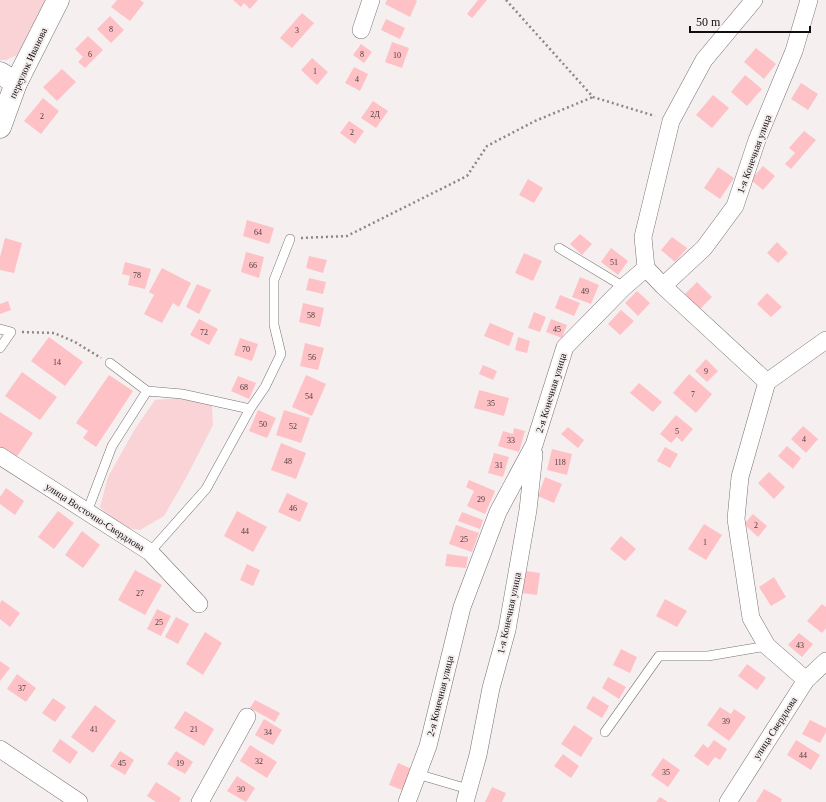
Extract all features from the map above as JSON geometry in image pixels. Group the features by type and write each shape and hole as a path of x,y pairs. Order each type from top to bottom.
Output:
{"main road":[{"name":"переулок Иванова","path":"0,127 8,78 58,0"}],"street":[{"path":"361,30 371,0"},
{"path":"754,0 704,60 671,122 643,237 646,268 663,286 767,382"},
{"name":"1-я Конечная улица","path":"663,286 704,248 735,206 757,140 794,51 809,0"},
{"name":"2-я Конечная улица","path":"407,802 428,746 462,607 498,512 534,445 565,347 624,287 646,268"},
{"path":"806,680 767,646 750,618 736,519 740,477 767,382 826,340"},
{"name":"1-я Конечная улица","path":"467,795 478,755 491,688 507,630 528,510 534,445"},
{"name":"улица Восточно-Свердлова","path":"0,456 150,552 199,604"},
{"name":"улица Свердлова","path":"730,801 806,680 826,661"},
{"path":"200,802 247,717"},
{"path":"0,749 79,802"}],"lane":[{"path":"150,552 206,489 250,409 265,387 281,354 274,325 274,280 290,239"},
{"path":"559,248 624,287"},
{"path":"0,330 11,332 0,348"},
{"path":"110,363 147,391 182,394 250,409"},
{"path":"87,512 112,446 147,391"},
{"path":"605,732 659,656 708,656 767,646"},
{"path":"417,774 467,795"}],"path":[{"path":"506,0 593,97 671,122"},
{"path":"290,239 347,236 467,176 487,146 535,121 593,97"},
{"path":"11,332 54,333 75,342 110,363"}],"shaded area":[{"path":"0,0 46,0 17,55 6,60 0,60"},
{"path":"191,397 212,406 213,425 187,476 164,516 140,530 121,527 100,507 108,477 135,429 155,400"}],"building":[{"path":"117,0 140,0 144,3 130,21 111,7"},
{"path":"233,0 258,0 250,9 244,3 241,7"},
{"path":"387,0 417,1 410,17 385,4"},
{"path":"478,0 487,0 472,18 467,14"},
{"path":"302,13 314,23 292,48 280,38"},
{"path":"110,16 124,30 111,43 97,29"},
{"path":"386,19 405,28 400,39 381,30"},
{"path":"88,36 103,50 85,68 78,62 83,57 75,49"},
{"path":"392,42 409,48 402,68 385,62"},
{"path":"361,44 372,52 364,63 353,55"},
{"path":"756,48 776,64 764,79 744,62"},
{"path":"312,58 328,72 317,85 301,70"},
{"path":"354,67 368,74 360,91 345,83"},
{"path":"62,69 76,82 57,101 43,87"},
{"path":"745,75 762,89 747,106 731,92"},
{"path":"801,83 818,94 808,110 791,99"},
{"path":"713,95 729,108 712,128 696,115"},
{"path":"43,98 59,111 41,134 24,121"},
{"path":"373,101 388,111 376,128 361,118"},
{"path":"349,121 364,131 355,144 340,133"},
{"path":"804,131 816,140 791,169 785,164 795,153 789,148"},
{"path":"763,166 775,176 763,190 751,180"},
{"path":"718,167 734,178 720,199 704,188"},
{"path":"528,179 543,188 534,203 519,195"},
{"path":"247,220 274,228 269,244 243,236"},
{"path":"580,234 592,244 582,255 570,244"},
{"path":"672,237 687,248 675,262 661,250"},
{"path":"5,238 22,243 14,273 0,270 0,257"},
{"path":"777,242 788,253 778,263 767,253"},
{"path":"611,248 628,261 618,275 601,262"},
{"path":"246,252 264,257 259,278 241,272"},
{"path":"524,253 542,261 533,281 515,273"},
{"path":"309,256 327,260 323,273 306,268"},
{"path":"125,262 151,269 145,289 128,285 130,276 122,274"},
{"path":"162,268 191,283 179,307 173,303 162,323 144,314 154,295 149,292"},
{"path":"580,277 599,285 591,304 572,297"},
{"path":"309,278 326,282 323,294 306,290"},
{"path":"697,282 712,297 700,309 685,294"},
{"path":"197,284 211,290 199,314 186,307"},
{"path":"637,291 650,303 638,316 625,303"},
{"path":"767,293 782,307 771,317 757,304"},
{"path":"560,295 580,303 574,316 555,308"},
{"path":"8,301 11,310 0,314 0,304"},
{"path":"303,303 324,308 320,327 299,322"},
{"path":"621,310 634,321 620,335 608,324"},
{"path":"534,312 546,317 540,332 528,328"},
{"path":"199,319 218,329 209,345 190,335"},
{"path":"551,319 567,325 562,338 546,332"},
{"path":"490,323 514,333 509,346 484,336"},
{"path":"49,337 83,362 65,386 31,361"},
{"path":"518,337 530,341 527,353 515,350"},
{"path":"240,338 258,344 252,361 234,355"},
{"path":"305,343 324,348 318,370 300,366"},
{"path":"706,359 718,371 707,382 695,371"},
{"path":"483,365 497,371 493,380 479,374"},
{"path":"22,372 57,397 40,420 5,396"},
{"path":"689,374 712,394 696,413 673,393"},
{"path":"109,375 133,391 96,447 83,438 88,431 76,423"},
{"path":"306,375 326,384 312,416 292,407"},
{"path":"238,376 256,383 249,399 231,391"},
{"path":"639,383 662,402 653,412 630,393"},
{"path":"479,390 509,398 504,416 474,408"},
{"path":"258,410 276,418 267,438 249,431"},
{"path":"284,410 310,418 301,443 276,435"},
{"path":"0,412 33,433 16,458 0,447"},
{"path":"676,415 693,429 682,442 677,437 671,443 660,434"},
{"path":"803,426 818,439 806,453 791,439"},
{"path":"568,427 584,440 578,448 561,434"},
{"path":"514,428 525,431 519,452 498,446 503,431 513,434"},
{"path":"281,443 306,453 296,479 271,470"},
{"path":"787,446 801,458 793,469 778,456"},
{"path":"665,447 678,454 670,468 657,461"},
{"path":"552,449 572,454 567,475 547,470"},
{"path":"494,453 509,457 503,477 488,473"},
{"path":"769,472 785,487 774,499 758,483"},
{"path":"545,477 562,484 554,503 538,496"},
{"path":"469,480 495,491 485,514 467,506 474,491 466,487"},
{"path":"6,488 24,501 15,515 0,504 0,497"},
{"path":"287,493 308,503 300,522 278,512"},
{"path":"58,511 74,523 54,549 38,537"},
{"path":"237,511 267,527 253,552 224,536"},
{"path":"462,512 483,520 480,529 458,521"},
{"path":"753,514 767,526 758,537 744,524"},
{"path":"704,524 722,535 706,560 688,549"},
{"path":"456,525 479,533 472,552 449,544"},
{"path":"82,531 100,545 83,568 65,555"},
{"path":"621,536 636,549 625,561 610,549"},
{"path":"447,554 468,557 466,568 445,566"},
{"path":"247,564 260,570 253,586 240,580"},
{"path":"135,570 162,585 145,615 118,600"},
{"path":"526,571 540,573 537,595 522,593"},
{"path":"774,577 786,597 771,606 759,587"},
{"path":"665,599 687,611 677,627 656,616"},
{"path":"2,600 20,613 10,627 0,619 0,603"},
{"path":"822,604 826,607 826,628 822,633 807,621"},
{"path":"157,609 171,616 161,636 147,629"},
{"path":"176,617 189,624 178,644 165,637"},
{"path":"205,632 222,643 203,675 186,664"},
{"path":"799,633 813,644 802,657 788,645"},
{"path":"621,649 637,657 630,673 613,665"},
{"path":"0,661 10,668 0,681"},
{"path":"747,664 766,678 757,690 738,676"},
{"path":"17,674 36,688 26,702 7,689"},
{"path":"608,677 626,687 619,699 602,688"},
{"path":"593,696 609,706 602,718 586,708"},
{"path":"53,698 66,707 55,722 42,713"},
{"path":"255,700 280,713 275,722 250,708"},
{"path":"95,705 116,721 93,753 71,737"},
{"path":"720,707 731,714 734,709 746,717 729,741 707,725"},
{"path":"185,711 214,729 204,746 174,728"},
{"path":"264,719 282,730 273,745 255,735"},
{"path":"810,720 826,728 826,732 820,743 802,734"},
{"path":"574,725 593,738 581,757 561,744"},
{"path":"60,739 78,752 70,764 52,751"},
{"path":"714,740 727,749 720,760 715,757 708,766 694,756 703,744 708,748"},
{"path":"796,740 820,755 811,770 787,755"},
{"path":"250,745 277,762 267,778 240,761"},
{"path":"120,751 134,760 125,775 110,766"},
{"path":"176,751 193,762 185,774 167,764"},
{"path":"563,754 579,766 571,778 554,766"},
{"path":"663,758 680,770 668,787 651,775"},
{"path":"398,763 412,769 402,790 389,785"},
{"path":"237,776 255,788 246,802 227,791"},
{"path":"156,782 181,798 179,802 156,802 147,796"},
{"path":"492,787 506,793 502,802 485,802"},
{"path":"764,789 782,799 781,802 756,802"},
{"path":"660,797 668,802 656,802"}]}
